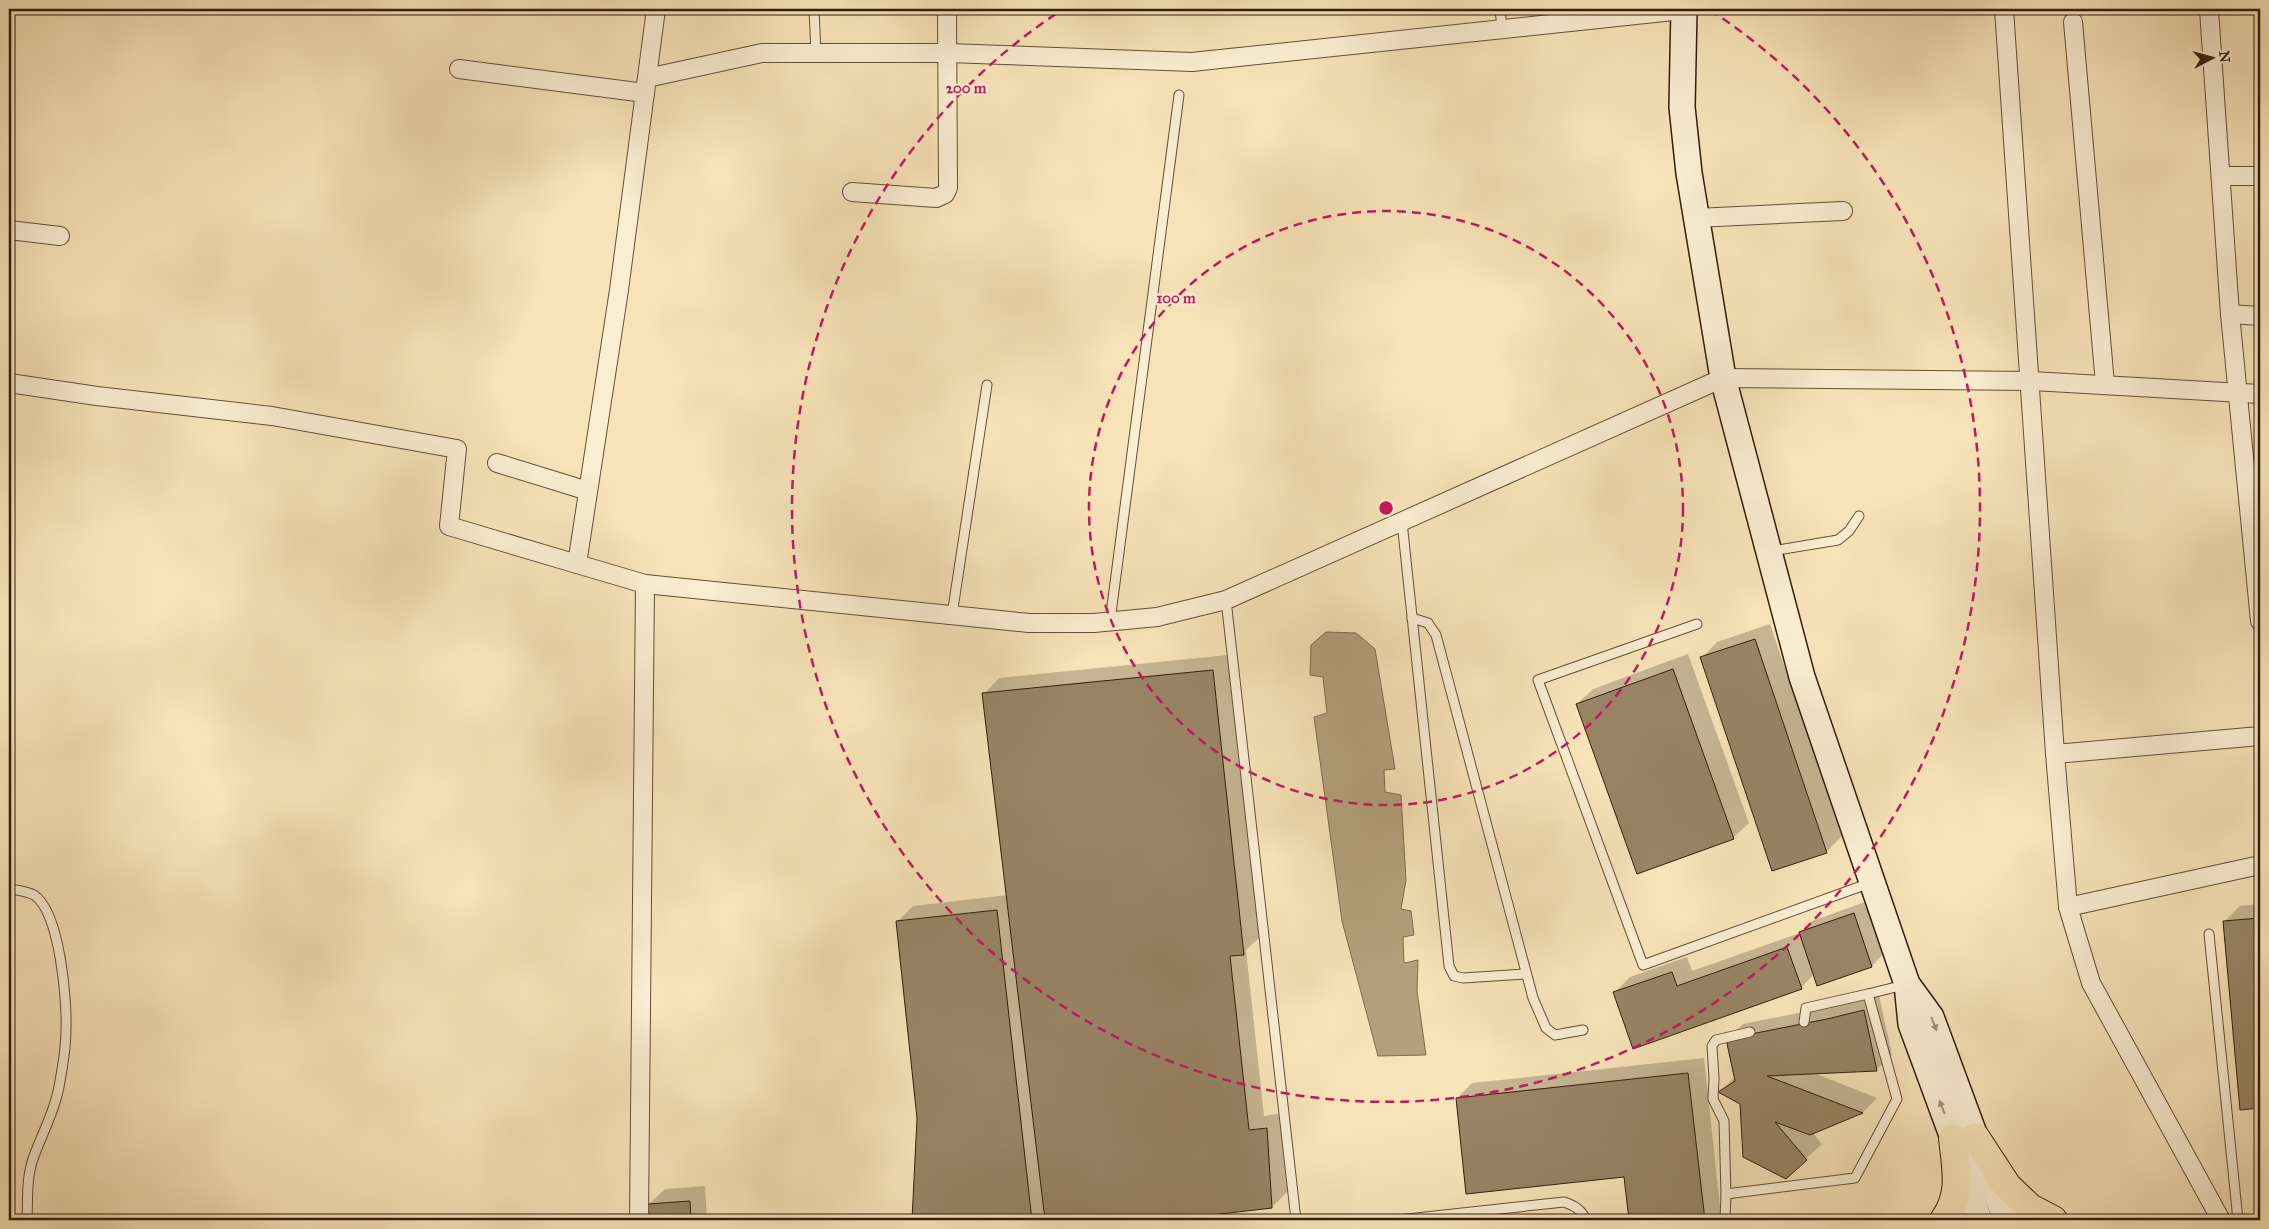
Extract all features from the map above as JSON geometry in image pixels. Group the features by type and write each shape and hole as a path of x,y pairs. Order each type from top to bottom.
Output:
{"main road":[{"path":"1684,9 1682,107 1696,218 1723,378 1802,677 1907,984 1911,1024 1964,1138 2006,1220"},
{"path":"1944,1220 1952,1210 1958,1190 1964,1138"},
{"path":"1964,1138 1979,1220"},
{"path":"1964,1138 2007,1186 2030,1208 2053,1220"}],"street":[{"path":"577,564 619,290 656,9"},
{"path":"852,192 936,198 945,194 948,188 947,9"},
{"path":"459,70 646,85 762,52 948,53 1192,62 1684,9"},
{"path":"2004,9 2068,907 2091,983 2221,1220"},
{"path":"2209,10 2230,314 2260,621"},
{"path":"2073,22 2105,384"},
{"path":"2221,176 2260,176"},
{"path":"1696,218 1843,210"},
{"path":"9,230 60,236"},
{"path":"2230,314 2260,316"},
{"path":"9,383 97,396 272,416 457,448 449,526 645,584 1029,623 1094,623 1156,617 1226,600 1723,378 2031,381 2260,394"},
{"path":"497,463 588,491"},
{"path":"639,1220 645,584"},
{"path":"2056,754 2260,736"},
{"path":"2068,907 2260,865"}],"lane":[{"path":"814,9 816,53"},
{"path":"1500,9 1502,28"},
{"path":"1110,621 1179,95"},
{"path":"952,615 987,385"},
{"path":"1769,551 1838,540 1849,531 1859,516"},
{"path":"1402,522 1449,966 1454,976 1463,978 1525,974"},
{"path":"1226,600 1296,1220"},
{"path":"1412,618 1428,623 1436,635 1525,974 1533,998 1546,1028 1555,1035 1582,1030"},
{"path":"1698,624 1538,680 1643,965 1872,882"},
{"path":"9,889 25,891 36,896 49,914 60,960 66,1029 60,1084 45,1133 34,1157 28,1181 27,1220"},
{"path":"2209,934 2238,1220"},
{"path":"1804,1022 1806,1008 1907,984"},
{"path":"1726,1194 1855,1178 1897,1098 1868,994"},
{"path":"1725,1220 1724,1121 1713,1099 1712,1046 1716,1040 1750,1032"},
{"path":"1398,1220 1564,1202 1575,1206 1582,1212 1586,1220"}],"shaded area":[{"path":"1326,632 1356,633 1375,649 1395,769 1384,770 1385,792 1401,795 1406,880 1401,909 1411,911 1414,935 1403,937 1404,963 1418,960 1417,991 1426,1055 1378,1056 1342,921 1314,717 1327,713 1323,677 1310,675 1311,645"}],"building":[{"path":"1755,639 1827,853 1772,871 1700,657"},
{"path":"1673,669 1734,839 1637,874 1576,704"},
{"path":"1213,670 1244,955 1230,956 1249,1130 1267,1128 1272,1208 1169,1220 1045,1220 982,693"},
{"path":"997,910 1032,1220 912,1220 917,1118 896,921"},
{"path":"1854,913 1872,967 1817,986 1799,932"},
{"path":"2260,918 2260,1108 2240,1110 2223,921"},
{"path":"1787,947 1802,989 1633,1049 1613,992 1672,972 1677,986"},
{"path":"1864,1010 1877,1071 1767,1076 1863,1113 1810,1135 1775,1122 1807,1160 1786,1179 1743,1157 1740,1104 1718,1092 1735,1081 1726,1039"},
{"path":"1688,1073 1705,1220 1629,1220 1624,1177 1466,1194 1456,1098"},
{"path":"690,1201 691,1220 649,1220 648,1204"}]}
